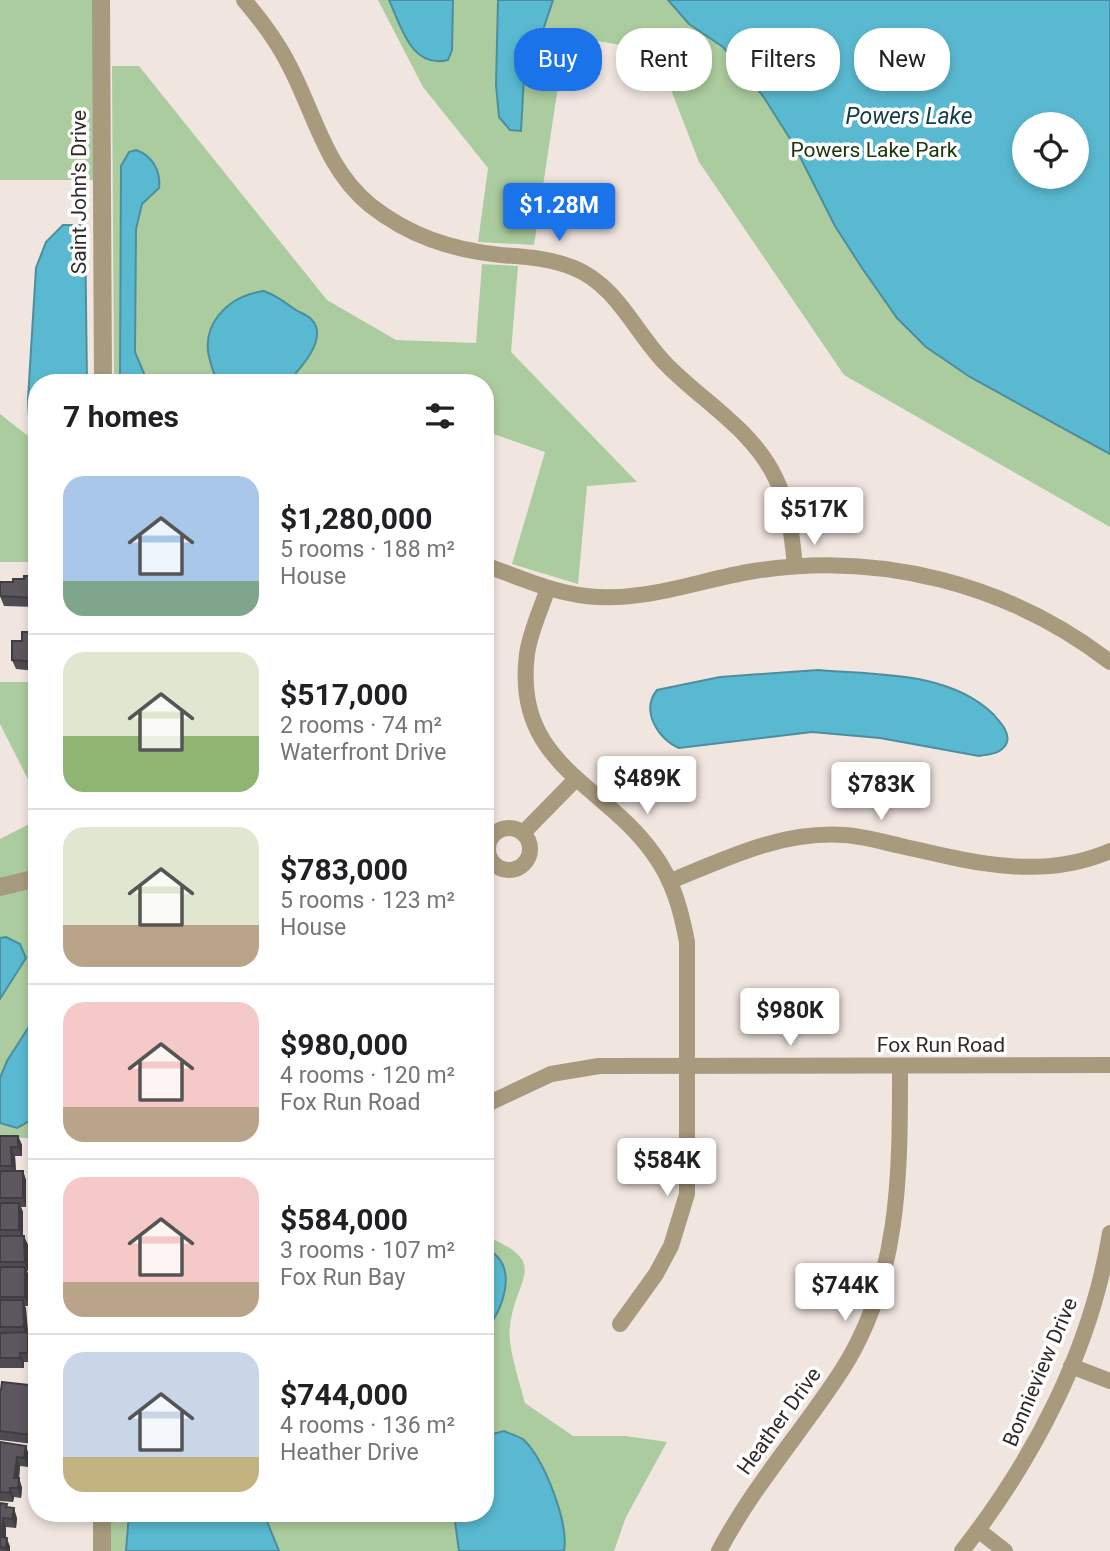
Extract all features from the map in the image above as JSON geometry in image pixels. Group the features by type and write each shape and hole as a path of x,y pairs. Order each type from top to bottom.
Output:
{"street":[{"name":"Saint John's Drive","path":"101,0 103,374"},
{"path":"244,0 275,39 290,66 336,166 367,202 406,230 430,241 477,252 555,261 597,281 613,296 664,362 747,436 764,456 786,504 795,566"},
{"path":"494,568 548,588 585,596 632,596 754,571 795,566 876,567 952,582 992,596 1057,626 1110,662"},
{"path":"548,588 527,654 526,686 532,717 544,742 575,780 634,830 671,881 682,912 687,942 690,1168 681,1218 656,1274 620,1324"},
{"path":"523,833 575,780"},
{"path":"671,881 757,846 816,835 846,835 991,866 1021,868 1056,867 1110,851"},
{"path":"0,887 28,880"},
{"name":"Fox Run Road","path":"494,1101 551,1074 578,1068 1110,1065"},
{"name":"Heather Drive","path":"719,1551 762,1479 844,1368 872,1310 889,1252 898,1204 900,1066"},
{"name":"Bonnieview Drive","path":"962,1551 1025,1462 1071,1366 1092,1308 1110,1233"},
{"path":"1071,1366 1110,1381"},
{"path":"102,1522 102,1551"},
{"path":"978,1530 1005,1551"}],"green space":[{"path":"0,0 101,0 102,180 0,180"},
{"name":"Powers Lake Park","path":"378,0 1110,0 1110,527 844,375 699,162 671,91 712,91 712,28 616,28 616,44 602,42 602,28 514,28 514,91 557,91 534,245 478,242 488,168 423,87"},
{"path":"112,66 139,66 327,300 396,340 476,343 482,264 518,266 511,352 637,482 587,486 578,584 512,564 545,452 494,434 494,374 114,374"},
{"path":"0,414 28,436 28,562 0,562"},
{"path":"0,682 28,682 28,779 0,724"},
{"path":"28,825 28,1138 0,1138 0,839"},
{"path":"494,1240 518,1255 524,1263 525,1273 513,1310 510,1335 512,1354 525,1403 573,1436 626,1436 667,1442 626,1517 614,1551 102,1551 102,1522 494,1522"}],"water":[{"path":"389,0 453,0 452,50 448,60 435,61 416,52 403,33"},
{"path":"498,0 553,0 544,28 514,28 514,91 523,91 521,131 510,130 499,117 496,85"},
{"name":"Powers Lake","path":"668,0 1110,0 1110,454 970,377 926,347 897,318 835,226 794,145 759,91 840,91 840,28 726,28 726,51 712,40 712,28 695,28"},
{"path":"136,150 151,160 159,182 159,188 142,204 136,229 135,352 144,374 120,374 121,166 129,152"},
{"path":"63,225 85,225 87,374 30,374 36,268 46,242"},
{"path":"264,291 312,320 317,336 315,345 295,374 213,372 208,350 212,326 228,306 251,294"},
{"path":"818,670 911,678 934,682 955,690 975,700 993,714 1006,731 1007,742 999,751 979,756 880,738 812,732 679,748 659,732 651,715 652,698 657,690 720,677"},
{"path":"6,937 20,944 26,958 0,999 0,938"},
{"path":"28,1028 28,1122 17,1128 0,1123 0,1078 7,1061"},
{"path":"494,1255 503,1265 506,1276 494,1319"},
{"path":"504,1431 520,1437 540,1462 559,1509 565,1539 564,1551 459,1551 455,1522 494,1522 494,1434"},
{"path":"128,1522 267,1522 279,1551 126,1551"}],"building":[{"path":"24,576 28,576 28,598 0,596 0,582 24,579"},
{"path":"22,632 28,632 28,661 12,660 12,641 22,641"},
{"path":"0,1136 18,1136 18,1147 11,1147 12,1166 0,1166"},
{"path":"0,1171 23,1171 23,1198 0,1198"},
{"path":"0,1203 19,1203 19,1230 0,1230"},
{"path":"0,1236 24,1236 25,1262 0,1262"},
{"path":"0,1267 25,1267 25,1297 0,1297"},
{"path":"0,1300 23,1300 23,1327 0,1327"},
{"path":"28,1332 28,1353 20,1353 20,1358 0,1358 0,1333"},
{"path":"2,1382 28,1385 28,1435 0,1431"},
{"path":"0,1442 26,1446 24,1458 17,1457 14,1478 19,1478 18,1488 10,1488 10,1493 0,1492"},
{"path":"0,1503 14,1508 12,1519 3,1518 2,1537 7,1538 6,1548 0,1547"}]}
